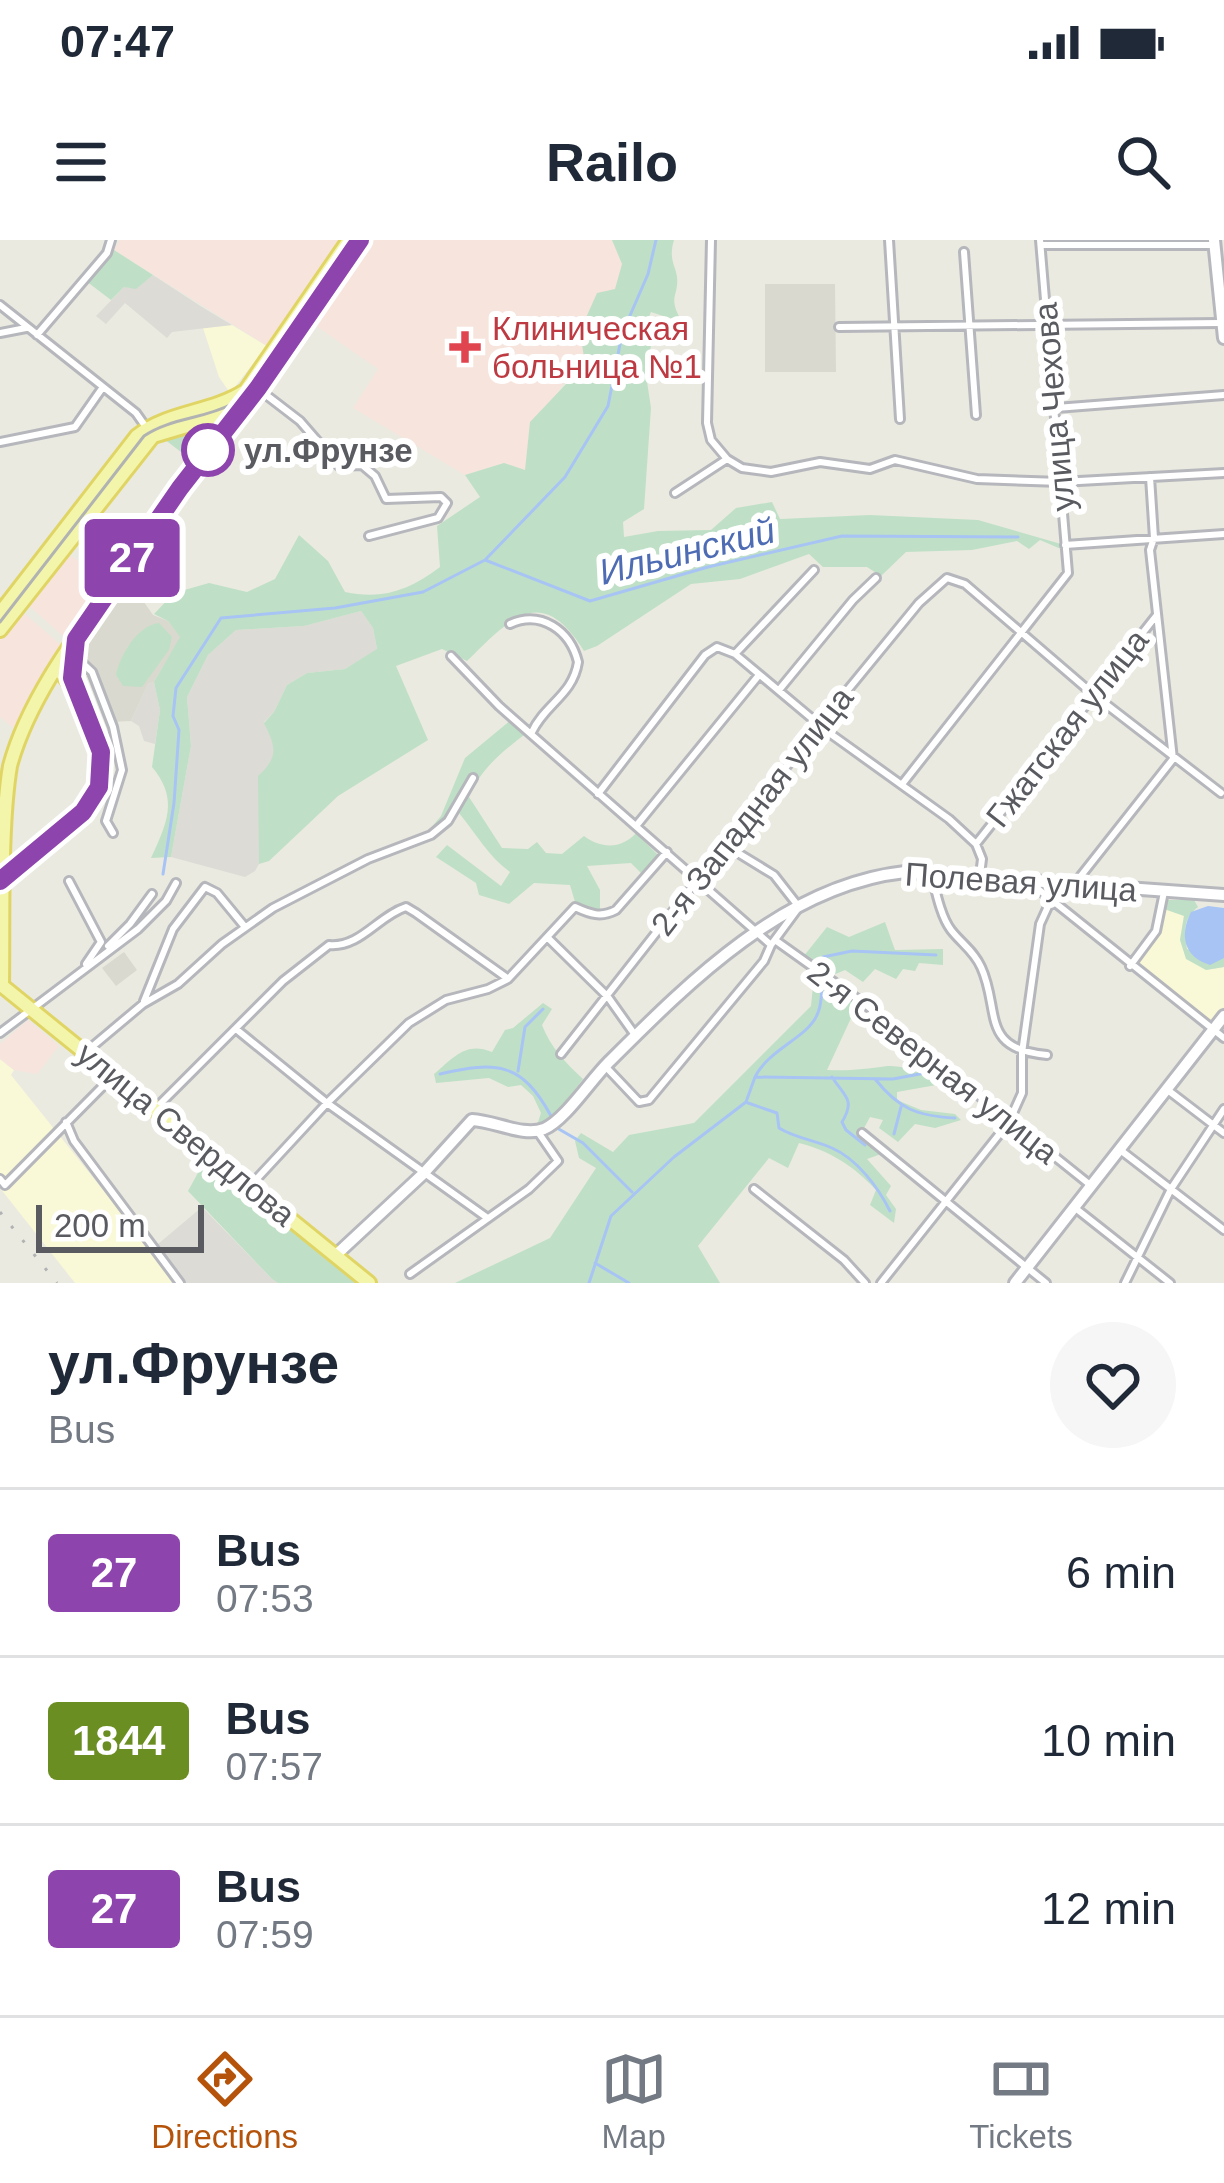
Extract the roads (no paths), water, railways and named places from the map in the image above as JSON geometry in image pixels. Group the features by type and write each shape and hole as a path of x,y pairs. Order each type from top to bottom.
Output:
{"main road":[{"path":"0,613 150,432 252,390 349,240"},
{"path":"1,985 7,785 22,733 76,639 360,240"},
{"path":"1214,243 1224,338"},
{"path":"0,630 150,432 237,411"},
{"path":"76,639 78,699"},
{"path":"0,881 90,805 102,777 101,752 78,699 58,670"},
{"path":"39,699 58,690 78,699"},
{"name":"Полевая улица","path":"538,1132 566,1113 582,1088 635,1035 757,929 799,907 889,874 1224,895"},
{"name":"улица Свердлова","path":"1,985 369,1283"},
{"path":"1015,1283 1166,1088 1219,1034 1224,1016"},
{"path":"337,1255 472,1120 538,1132"}],"street":[{"path":"711,240 707,423 711,440 742,468 772,472 835,461 851,469 870,469 895,460 961,478 1061,482 1224,472"},
{"path":"889,240 900,418"},
{"path":"37,334 112,242"},
{"path":"1040,242 1214,243"},
{"name":"улица Чехова","path":"1019,633 1068,573 1040,242"},
{"path":"964,252 976,415"},
{"path":"0,305 136,413 150,432"},
{"path":"839,327 1223,323"},
{"path":"0,333 26,328"},
{"path":"0,442 75,427 103,387"},
{"path":"252,390 300,421 339,466 362,466 375,476 386,499 441,497 447,503 438,518 369,536"},
{"path":"1056,408 1224,395"},
{"path":"675,493 727,459"},
{"path":"1073,886 1173,758 1150,550 1154,538 1150,477"},
{"path":"1065,545 1224,534"},
{"path":"734,655 814,570"},
{"path":"778,690 876,578"},
{"name":"2-я Западная улица","path":"561,1054 819,724 939,584 952,578 965,584 1019,633"},
{"name":"Гжатская улица","path":"976,844 1158,613"},
{"path":"510,624 522,619 546,620 566,637 578,662 568,689 532,732"},
{"path":"903,783 1019,633 1221,793"},
{"path":"598,794 705,655 717,646 903,783 976,844 982,859 980,879"},
{"path":"74,655 92,672 118,749 122,770 106,821 113,832"},
{"name":"2-я Северная улица","path":"451,656 499,706 757,929 866,1006 1090,1185"},
{"path":"636,827 759,675"},
{"path":"84,1053 245,927 368,860 431,835 448,821 472,778"},
{"path":"725,845 774,875 799,907"},
{"path":"250,1186 409,1023 446,1000 508,979 575,908 606,915 616,910 667,853"},
{"path":"932,874 949,928 982,968 996,1023 1014,1049 1047,1055"},
{"path":"69,881 101,942 88,965"},
{"path":"1030,882 1219,1034"},
{"path":"0,1033 139,929 176,883"},
{"path":"142,1004 172,928 205,886 217,893 245,927"},
{"path":"1130,966 1156,931 1164,892"},
{"path":"88,965 130,924 152,894"},
{"path":"881,1283 1009,1122 1022,1094 1022,1053 1040,924 1050,902"},
{"path":"154,1109 283,981 329,945 355,940 393,911 406,907 508,979"},
{"name":"2-я Северная улица","path":"773,942 799,907"},
{"path":"547,937 608,997 635,1035"},
{"path":"605,1066 639,1102 649,1100 764,961 773,942"},
{"path":"236,1029 327,1103 486,1217"},
{"path":"0,1179 5,1185 113,1076"},
{"path":"1166,1088 1224,1133"},
{"path":"1125,1283 1171,1189 1224,1109"},
{"path":"66,1122 74,1142 180,1283"},
{"path":"410,1274 530,1189 558,1161 538,1132"},
{"path":"862,1133 1046,1283"},
{"path":"1119,1149 1224,1230"},
{"path":"754,1189 844,1260 865,1283"},
{"name":"2-я Северная улица","path":"1074,1207 1170,1283"}],"water":[{"path":"1208,906 1224,908 1224,958 1210,965 1194,957 1185,937 1191,912"}],"waterway":[{"path":"486,559 565,477 608,406 622,334 648,274 656,240"},
{"name":"Ильинский","path":"163,874 174,803 179,730 173,716 176,688 221,618 335,608 423,592 485,560 590,601 842,536 1018,537"},
{"path":"755,1077 817,1015 823,957 852,951 936,955"},
{"path":"518,1071 525,1027 543,1009"},
{"path":"440,1074 477,1067 506,1070 529,1085 551,1116"},
{"path":"589,1283 611,1216 674,1157 746,1102 755,1077 893,1079 925,1073"},
{"path":"832,1077 848,1103 842,1122 865,1145"},
{"path":"875,1079 910,1109 955,1118"},
{"path":"748,1103 777,1113 779,1128 850,1159 890,1211"},
{"path":"894,1134 901,1107"},
{"path":"557,1128 583,1143 632,1192"},
{"path":"595,1263 629,1283"}],"tram line":[{"path":"0,622 144,436 232,404 262,376 355,240"}],"railway":[{"path":"0,1212 57,1283"}],"place":[{"name":"Клиническая больница №1","path":"465,347"},
{"name":"ул.Фрунзе","path":"208,450"}]}
